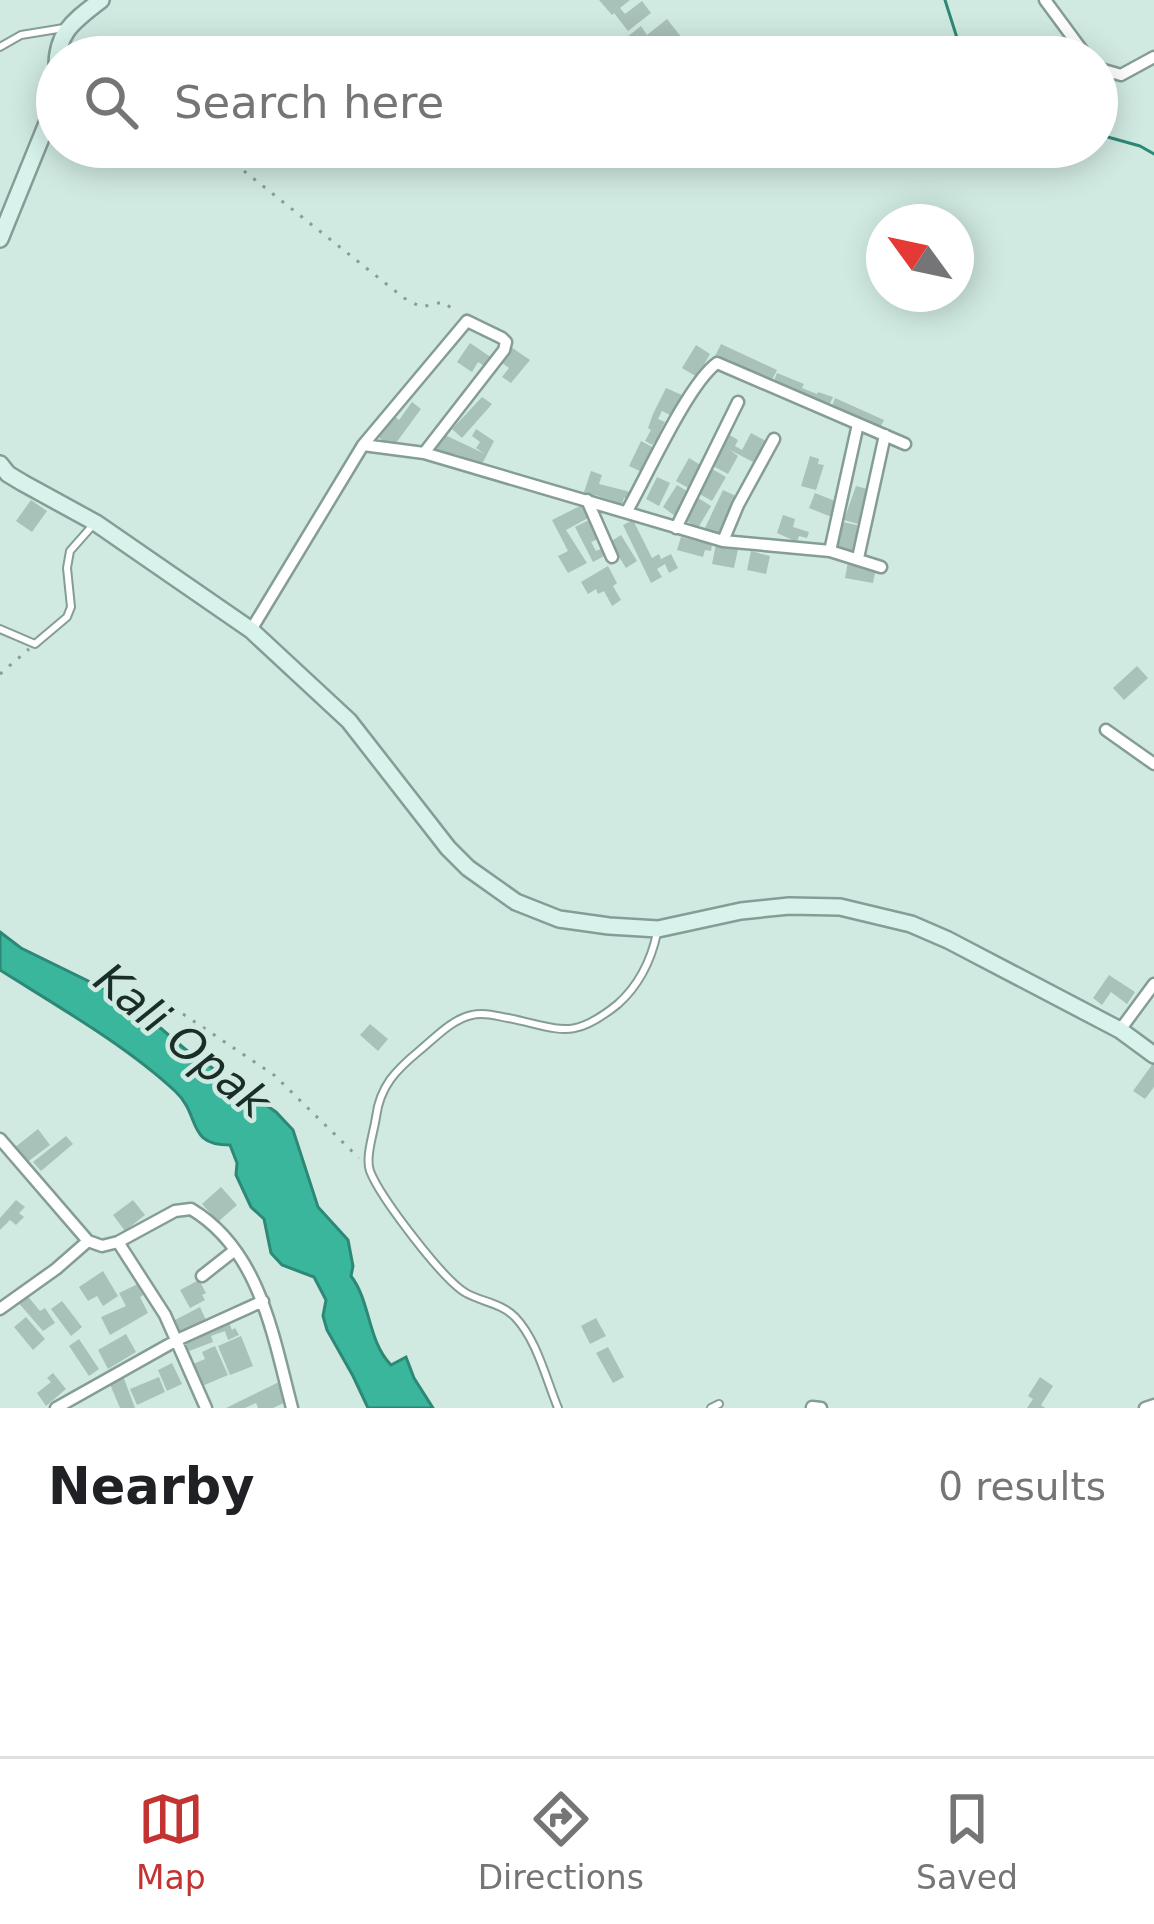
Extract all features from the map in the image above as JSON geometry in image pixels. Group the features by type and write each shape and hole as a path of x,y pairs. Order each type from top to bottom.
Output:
{"street":[{"path":"62,36 101,0"},
{"path":"1045,0 1072,36"},
{"path":"1118,75 1154,57"},
{"path":"0,238 36,150"},
{"path":"251,630 363,445 467,321 502,338 506,346 424,453"},
{"path":"627,511 693,391 717,363 905,444"},
{"path":"676,528 738,402"},
{"path":"830,551 858,424"},
{"path":"858,558 885,435"},
{"path":"723,541 774,440"},
{"path":"363,445 424,453 723,541 830,551 881,567"},
{"path":"0,464 8,474 96,523 251,630 349,722 448,848 494,887 529,908 559,919 658,928 741,910 839,907 911,924 948,940 1120,1030 1154,1055"},
{"path":"587,500 612,557"},
{"path":"1106,730 1154,764"},
{"path":"1120,1030 1154,984"},
{"path":"0,1139 88,1241 102,1246 118,1242 175,1211 191,1209 223,1232 262,1301 291,1404 277,1408"},
{"path":"0,1309 88,1241"},
{"path":"118,1242 150,1289 206,1408"},
{"path":"202,1276 235,1250"},
{"path":"56,1408 177,1340 262,1301"},
{"path":"1145,1408 1154,1405"},
{"path":"812,1407 821,1408"}],"lane":[{"path":"0,47 21,35 70,27"},
{"path":"0,629 35,644 67,617 70,551 96,523"},
{"path":"558,1408 530,1339 514,1315 466,1294 442,1273 369,1168 377,1104 397,1069 464,1016 479,1013 559,1028 585,1028 636,985 658,928"}],"path":[{"path":"244,171 404,298 421,307 443,302 467,321"},
{"path":"0,674 35,644"},
{"path":"183,1014 274,1076 369,1168"}],"shaded area":[{"path":"0,932 21,948 129,1001 185,1049 276,1112 293,1130 318,1207 348,1240 351,1276 377,1344 391,1365 406,1357 433,1408 368,1408 327,1330 326,1300 314,1277 282,1265 271,1253 264,1219 251,1207 236,1175 230,1145 200,1135 184,1101 136,1059 0,970"}],"building":[{"path":"599,0 630,0 620,8 625,14 642,1 651,13 628,31"},
{"path":"667,19 680,36 628,36 641,26 647,35"},
{"path":"470,343 495,360 489,369 478,362 472,372 457,362"},
{"path":"721,344 777,370 771,382 715,356"},
{"path":"696,345 710,354 697,377 682,368"},
{"path":"511,347 530,360 511,383 502,377 509,368 501,362"},
{"path":"777,373 804,384 802,388 833,397 828,408 773,383"},
{"path":"666,388 684,396 674,417 662,411 658,419 665,422 658,436 662,438 653,445 645,441"},
{"path":"482,397 492,404 462,438 452,429"},
{"path":"835,398 884,420 879,430 831,409"},
{"path":"412,402 421,409 393,447 378,437 393,415 399,420"},
{"path":"476,429 494,441 482,464 435,452 443,434 485,454 476,448 480,442 472,436"},
{"path":"751,433 766,441 755,463 730,450 738,456 728,474 711,465 728,434 742,450"},
{"path":"641,441 658,450 646,474 629,466"},
{"path":"810,456 824,465 816,490 801,486"},
{"path":"689,458 702,466 690,489 676,481"},
{"path":"712,469 726,477 712,501 698,493"},
{"path":"591,471 602,475 599,484 631,494 629,500 624,498 621,507 595,495 594,499 583,495"},
{"path":"657,477 670,483 659,506 646,499"},
{"path":"677,485 690,493 675,516 663,507"},
{"path":"856,486 871,490 862,525 844,520"},
{"path":"723,490 738,497 719,537 704,530"},
{"path":"815,493 840,503 834,518 809,508"},
{"path":"698,498 711,506 698,528 685,520"},
{"path":"31,500 47,511 32,532 16,521"},
{"path":"582,505 588,518 566,530 587,563 568,573 558,556 568,551 552,520"},
{"path":"783,515 795,519 793,527 809,532 807,538 799,536 797,542 777,533"},
{"path":"591,519 600,538 591,542 606,555 593,562 575,527"},
{"path":"633,520 652,558 671,554 678,568 669,573 665,564 657,569 662,577 651,583 623,525"},
{"path":"843,522 861,526 855,554 837,551"},
{"path":"621,535 637,561 626,568 610,542"},
{"path":"681,537 712,545 711,551 705,550 703,557 677,550"},
{"path":"716,544 738,549 734,568 712,564"},
{"path":"751,551 770,556 766,574 747,570"},
{"path":"848,562 876,568 873,583 845,578"},
{"path":"608,566 621,600 612,606 604,591 588,594 581,582"},
{"path":"1137,666 1148,678 1124,700 1113,688"},
{"path":"1109,975 1135,992 1127,1004 1111,992 1102,1005 1093,998"},
{"path":"370,1024 388,1039 378,1051 360,1035"},
{"path":"1154,1062 1154,1087 1145,1099 1133,1091"},
{"path":"38,1129 50,1145 26,1163 14,1148"},
{"path":"66,1136 73,1144 41,1171 33,1162"},
{"path":"221,1187 237,1205 218,1222 202,1204"},
{"path":"16,1200 25,1207 19,1213 24,1217 16,1225 10,1220 0,1230 0,1218"},
{"path":"133,1200 145,1215 125,1231 113,1215"},
{"path":"103,1271 118,1296 103,1306 97,1296 88,1301 79,1287"},
{"path":"199,1280 205,1300 190,1308 180,1290"},
{"path":"138,1284 148,1313 110,1335 101,1317 126,1306 119,1293"},
{"path":"25,1293 55,1323 43,1331 16,1300"},
{"path":"62,1301 82,1327 71,1336 51,1309"},
{"path":"200,1307 206,1320 178,1332 173,1321"},
{"path":"26,1317 45,1339 33,1350 14,1327"},
{"path":"596,1318 606,1336 590,1344 581,1326"},
{"path":"228,1320 239,1335 228,1340 225,1331 211,1336 213,1342 189,1351 184,1340"},
{"path":"126,1334 136,1352 108,1369 98,1350"},
{"path":"241,1336 253,1366 230,1375 218,1346"},
{"path":"79,1339 99,1369 89,1376 69,1346"},
{"path":"215,1346 228,1375 202,1386 191,1365 205,1359 202,1352"},
{"path":"608,1347 624,1377 613,1383 596,1353"},
{"path":"172,1363 182,1384 167,1391 158,1370"},
{"path":"53,1373 66,1389 46,1406 37,1393 51,1382 47,1378"},
{"path":"123,1376 135,1408 120,1408 109,1382"},
{"path":"159,1377 165,1392 137,1405 130,1389"},
{"path":"1040,1377 1053,1386 1041,1405 1045,1408 1027,1408 1033,1399 1028,1396"},
{"path":"279,1382 288,1401 273,1408 258,1408 256,1403 226,1408"}],"waterway":[{"path":"945,0 956,36"},
{"path":"1118,140 1154,154"}],"water label":[{"name":"Kali Opak","path":"183,1040"}]}
